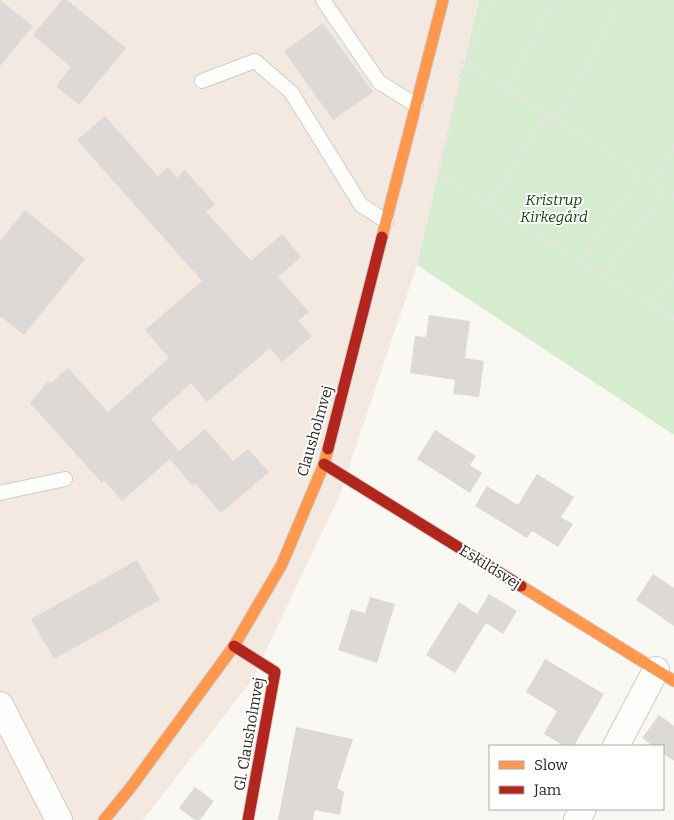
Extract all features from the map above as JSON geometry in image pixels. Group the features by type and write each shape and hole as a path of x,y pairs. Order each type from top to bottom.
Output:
{"street":[{"name":"Clausholmvej","path":"104,820 131,788 234,646 282,564 324,464 443,0"},
{"name":"Eskildsvej","path":"324,464 665,675 617,745"},
{"name":"Gl. Clausholmvej","path":"234,646 275,672 248,820"},
{"path":"0,705 59,820"}],"lane":[{"path":"323,0 379,82 416,105"},
{"path":"202,81 255,61 291,92 361,205 386,221"},
{"path":"0,493 65,479"}],"path":[{"path":"470,66 473,45 484,14 492,0"},
{"path":"507,90 554,0"},
{"path":"557,120 616,10"},
{"path":"674,196 557,120 462,62 456,101 438,174 674,320"},
{"path":"487,205 515,165 545,113"},
{"path":"653,182 674,146"},
{"path":"580,261 641,175"},
{"path":"603,275 666,190"},
{"path":"652,305 674,276"}],"shaded area":[{"path":"0,0 479,0 417,265 339,497 252,680 143,820 0,820"}],"green space":[{"name":"Kristrup Kirkegård","path":"479,0 674,0 674,435 417,265"}],"building":[{"path":"0,0 33,26 0,66"},
{"path":"62,0 67,0 126,48 79,105 56,86 71,67 33,35"},
{"path":"323,23 373,92 333,120 284,51"},
{"path":"105,116 158,176 168,167 177,178 185,170 215,204 206,212 251,261 282,234 301,257 278,277 309,312 298,321 312,336 282,362 270,348 207,402 191,383 151,419 179,451 122,501 104,480 102,483 30,403 48,381 51,383 68,368 108,412 169,358 145,330 202,281 77,140"},
{"path":"25,210 85,259 24,335 0,316 0,241"},
{"path":"429,315 470,321 465,358 484,361 479,397 453,394 455,380 410,373 415,336 426,337"},
{"path":"205,429 233,461 248,449 269,472 221,513 195,483 192,485 170,459"},
{"path":"435,430 476,456 470,465 482,473 470,493 417,459"},
{"path":"537,474 574,497 561,517 573,524 558,547 532,531 527,538 475,506 487,486 518,505"},
{"path":"137,560 160,600 54,659 31,619"},
{"path":"653,574 674,588 674,626 636,600"},
{"path":"489,594 517,611 503,634 486,623 455,673 426,655 459,602 477,614"},
{"path":"370,597 395,604 377,663 338,650 351,609 365,613"},
{"path":"545,659 604,694 575,745 562,745 544,734 557,711 526,692"},
{"path":"659,715 674,726 674,761 664,754 664,745 652,745 642,738"},
{"path":"296,727 353,739 337,788 344,792 340,815 315,810 313,820 278,820"},
{"path":"195,787 214,801 200,820 195,820 179,808"}],"traffic: slow":[{"path":"382,237 443,0"},
{"path":"104,820 131,787 234,646 282,564 324,464 328,449"},
{"path":"521,586 674,681"}],"traffic: jam":[{"path":"328,449 382,237"},
{"path":"324,464 521,586"},
{"path":"234,646 275,672 248,820"}]}
